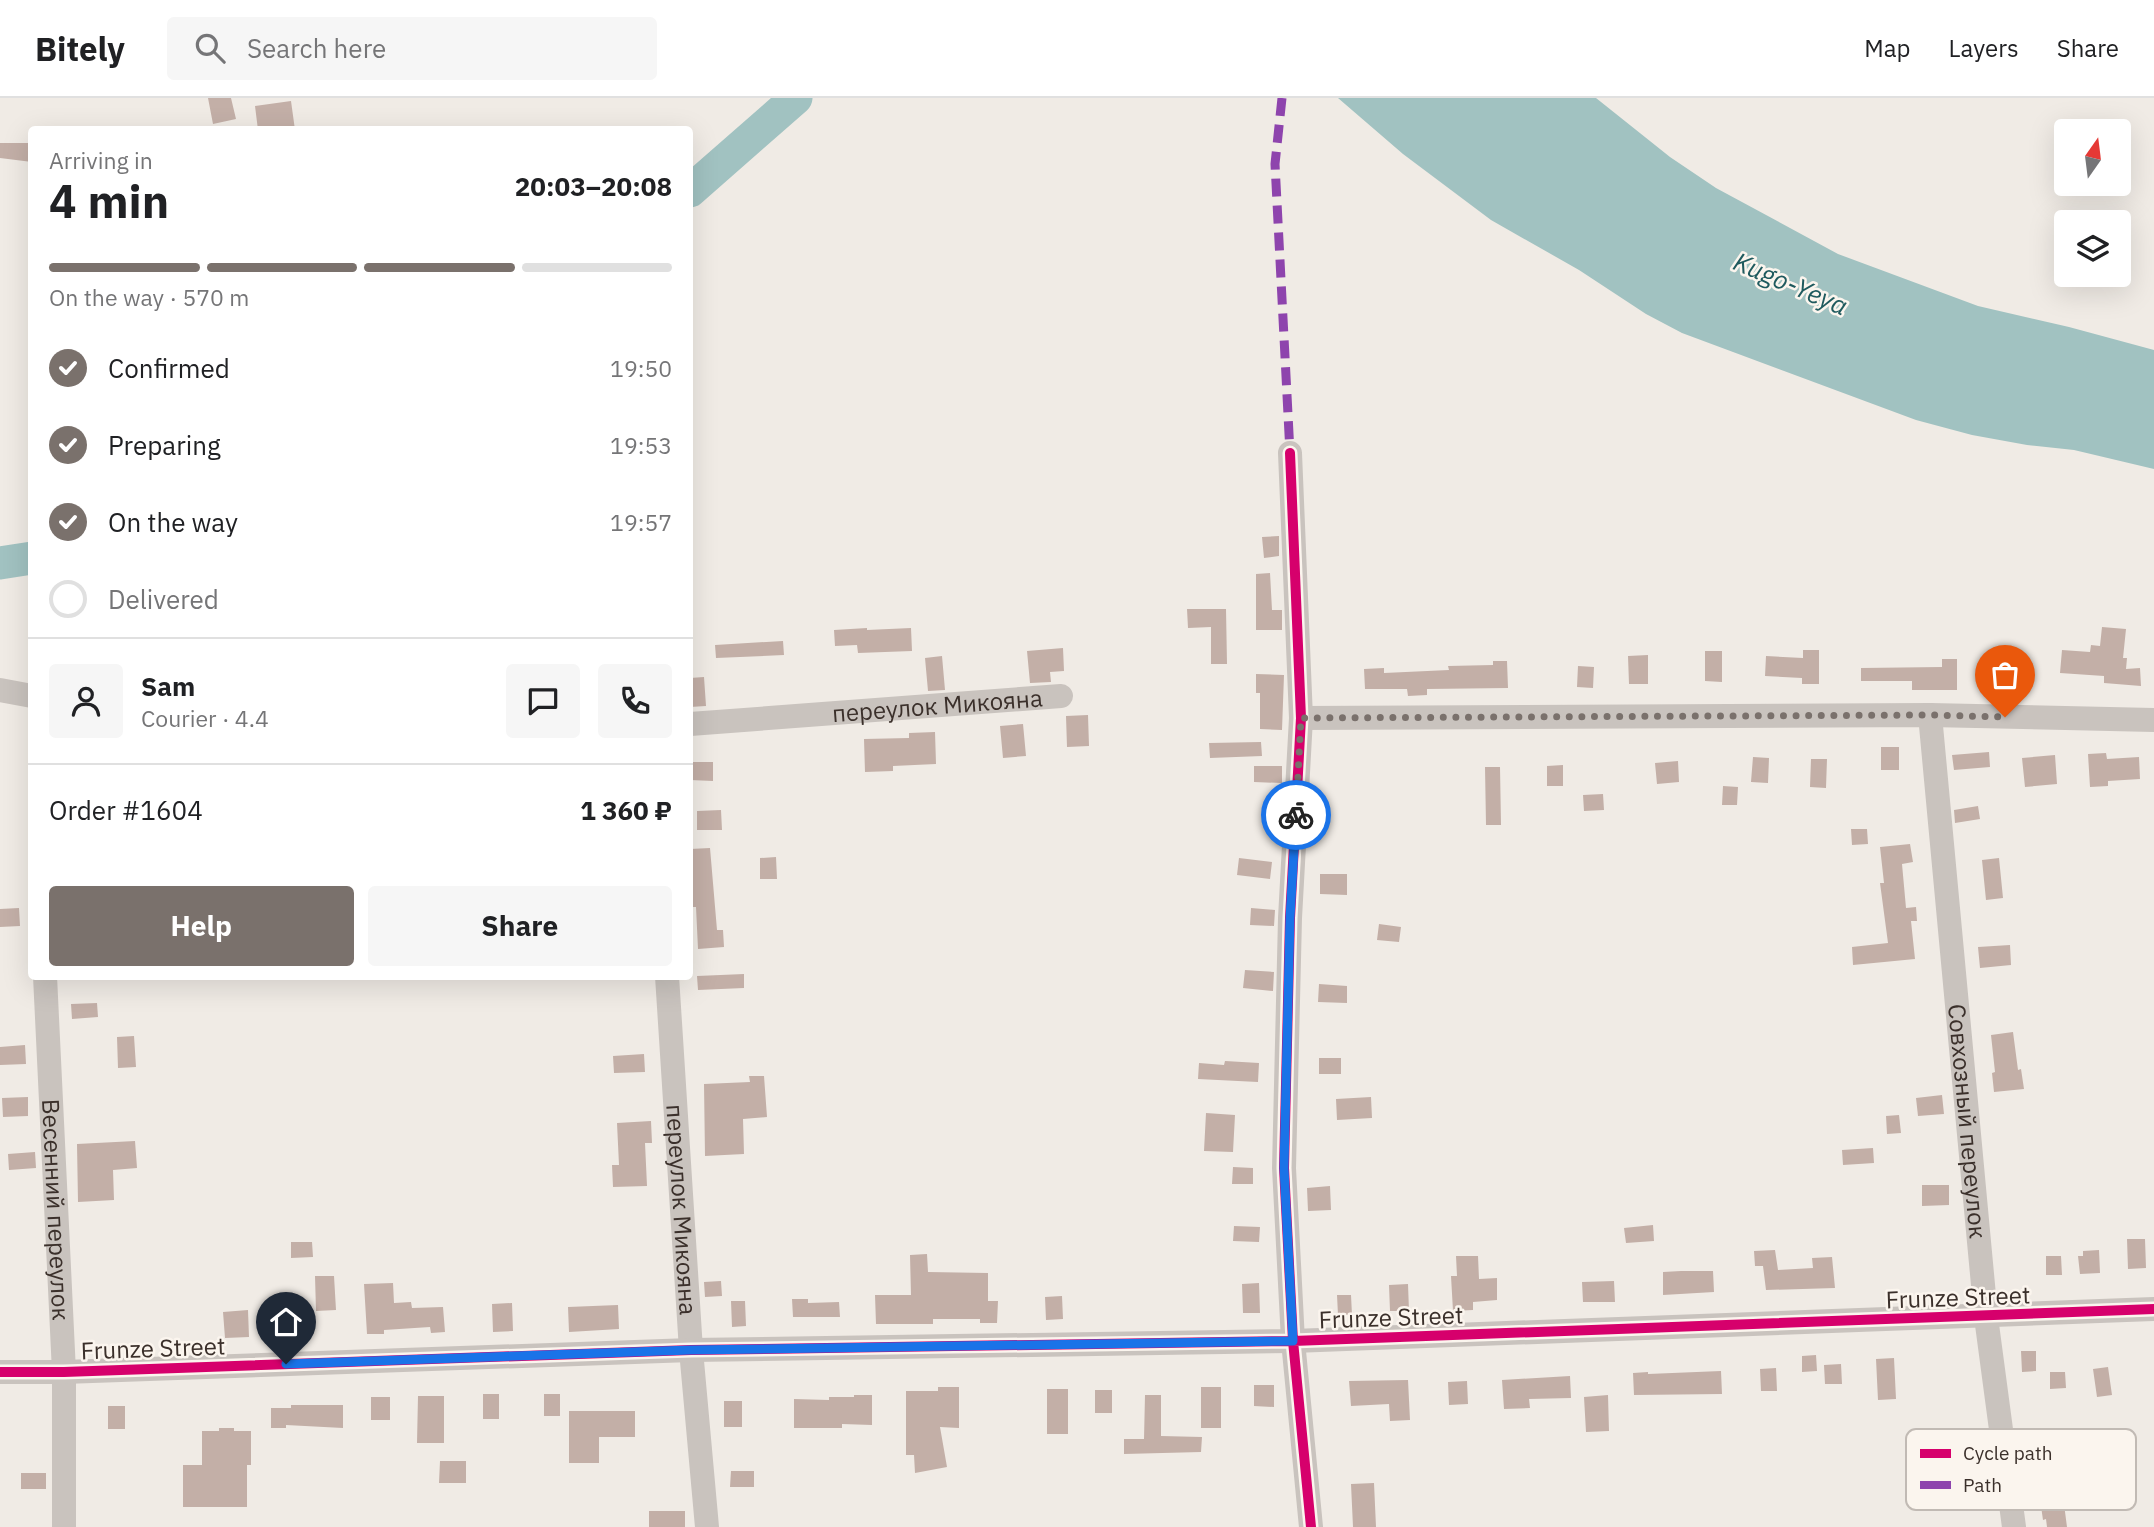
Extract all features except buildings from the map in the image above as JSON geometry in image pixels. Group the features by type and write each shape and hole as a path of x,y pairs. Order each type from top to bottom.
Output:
{"street":[{"path":"1290,453 1301,718 1290,918 1284,1168 1293,1341 1311,1527"},
{"path":"0,690 28,695"},
{"name":"переулок Микояна","path":"693,724 1061,696"},
{"path":"1301,718 1930,715 2154,720"},
{"name":"Совхозный переулок","path":"1930,715 1986,1317 2001,1429"},
{"name":"Весенний переулок","path":"46,980 64,1372 64,1527"},
{"name":"переулок Микояна","path":"667,980 691,1350 707,1527"},
{"name":"Frunze Street","path":"0,1372 691,1350 1293,1341 2154,1310"}],"water":[{"path":"1338,98 1596,98 1670,157 1716,188 1838,254 1978,306 2154,350 2154,469 2074,450 1972,435 1916,420 1682,333 1491,220 1403,154"}],"waterway":[{"name":"Kugo-Yeya","path":"693,188 796,98"},
{"name":"Kugo-Yeya","path":"0,563 28,559"}],"marked path":[{"path":"1282,98 1275,164 1290,453"}],"cycle path":[{"path":"1290,453 1301,718 1290,918 1284,1168 1293,1341 1311,1527"},
{"path":"0,1372 691,1350 1293,1341 2154,1309"}],"way so far":[{"path":"1296,815 1301,718 1930,715 2005,717"}],"route":[{"path":"286,1364 691,1350 1293,1341 1284,1168 1290,918 1296,815"}]}
